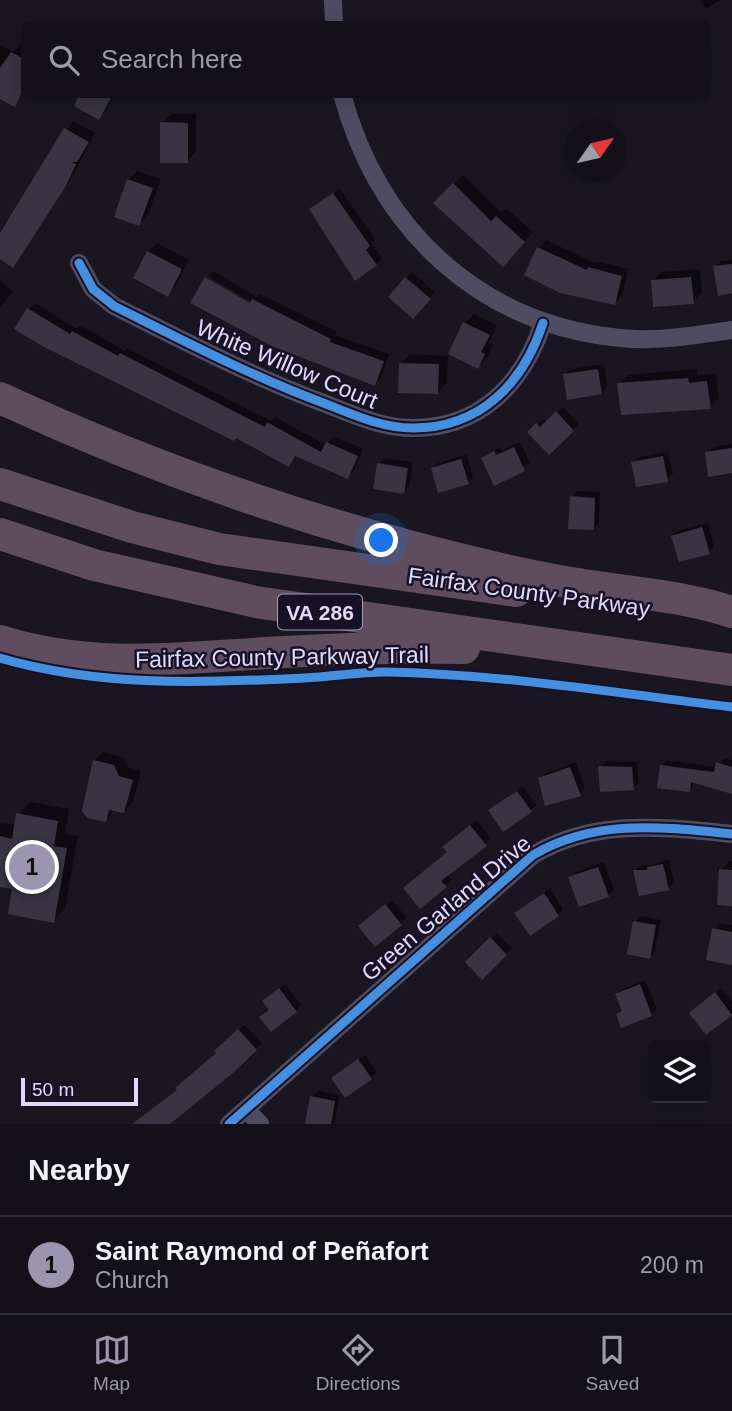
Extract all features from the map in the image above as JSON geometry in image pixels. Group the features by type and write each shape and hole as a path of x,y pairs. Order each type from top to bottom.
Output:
{"highway":[{"path":"0,398 124,454 214,488 291,512 508,570 705,603 732,612"},
{"name":"Fairfax County Parkway","path":"0,484 132,527 219,549 732,620"},
{"name":"Fairfax County Parkway","path":"0,534 94,565 242,600 732,670"},
{"path":"0,641 51,654 107,662 426,647 647,659"}],"street":[{"path":"333,0 334,21"},
{"path":"343,98 353,132 372,176 396,213 425,246 481,292 543,323 623,338 678,338 732,330"},
{"name":"White Willow Court","path":"79,263 93,289 114,306 287,390 367,420 397,427 446,424 484,407 517,379 529,361 543,323"},
{"name":"Green Garland Drive","path":"229,1124 510,872 548,846 584,832 634,827 732,834"},
{"path":"246,1109 260,1124"}],"building":[{"path":"11,52 21,57 21,94 15,107 0,99 0,68"},
{"path":"78,98 111,98 99,120 74,106"},
{"path":"160,122 188,123 188,163 160,163"},
{"path":"64,128 89,142 77,162 71,162 76,164 66,186 13,268 0,259 0,233"},
{"path":"127,179 153,188 139,226 114,217"},
{"path":"453,183 491,221 496,216 525,242 503,267 433,203"},
{"path":"333,193 370,246 366,250 377,265 355,281 309,209"},
{"path":"537,247 587,270 588,267 622,276 615,305 560,293 524,275"},
{"path":"147,251 182,269 168,297 133,278"},
{"path":"732,264 732,293 718,296 713,266"},
{"path":"205,277 250,303 252,299 331,339 330,342 384,361 375,386 272,346 190,303"},
{"path":"405,277 431,299 413,319 388,297"},
{"path":"691,277 694,304 653,307 651,280"},
{"path":"27,308 70,334 72,331 118,356 120,353 265,427 267,422 321,452 326,442 358,456 348,479 295,456 289,467 236,438 234,441 44,347 14,329"},
{"path":"463,322 490,335 481,352 485,354 478,369 448,354"},
{"path":"399,363 439,364 438,394 398,393"},
{"path":"598,369 602,394 567,400 563,374"},
{"path":"688,378 689,383 707,381 711,409 621,415 617,383"},
{"path":"556,411 574,431 549,455 527,432 536,423 540,427"},
{"path":"514,447 525,471 494,486 481,458 494,451 496,455"},
{"path":"732,448 732,473 708,477 705,452"},
{"path":"663,456 668,482 636,487 631,462"},
{"path":"461,459 469,484 438,493 431,468"},
{"path":"377,463 408,468 404,494 373,489"},
{"path":"570,496 595,498 594,530 568,529"},
{"path":"702,527 710,554 679,562 671,536"},
{"path":"93,760 114,765 119,776 133,780 124,813 109,810 106,822 87,818 82,811"},
{"path":"716,762 732,767 732,794 691,782 690,792 657,788 660,765 714,772"},
{"path":"598,766 632,767 634,790 600,792"},
{"path":"570,767 581,796 545,806 538,778"},
{"path":"517,791 532,812 503,832 488,810"},
{"path":"16,813 58,821 54,846 67,848 54,923 8,914 12,889 0,887 0,836 12,839"},
{"path":"470,825 487,846 441,881 447,887 420,909 403,888 447,852 442,847"},
{"path":"663,864 669,890 639,896 633,870 647,870 647,867"},
{"path":"598,867 609,897 579,907 568,877"},
{"path":"719,869 732,870 732,906 717,905"},
{"path":"544,893 559,916 530,936 514,913"},
{"path":"385,904 402,925 375,947 358,926"},
{"path":"633,921 656,925 650,959 627,954"},
{"path":"712,928 732,932 732,965 706,960"},
{"path":"490,937 507,955 482,980 465,962"},
{"path":"640,984 652,1016 621,1028 616,1014 622,1011 615,994"},
{"path":"279,988 297,1012 271,1032 259,1017 269,1010 262,1001"},
{"path":"715,992 732,1015 706,1035 689,1013"},
{"path":"238,1029 257,1050 234,1072 170,1124 132,1124 177,1090 175,1088 216,1053 214,1051"},
{"path":"358,1059 372,1079 345,1098 331,1078"},
{"path":"310,1096 335,1101 331,1124 305,1124"}],"cycle path":[{"path":"79,263 93,289 114,306 272,382 358,416 402,427 437,426 459,420 496,398 524,365 543,323"},
{"name":"Fairfax County Parkway Trail","path":"0,658 75,674 151,681 267,680 384,672 471,676 732,707"},
{"path":"229,1124 533,855 557,843 605,830 655,828 732,834"}],"place":[{"name":"Saint Raymond of Peñafort","path":"32,867"}]}
